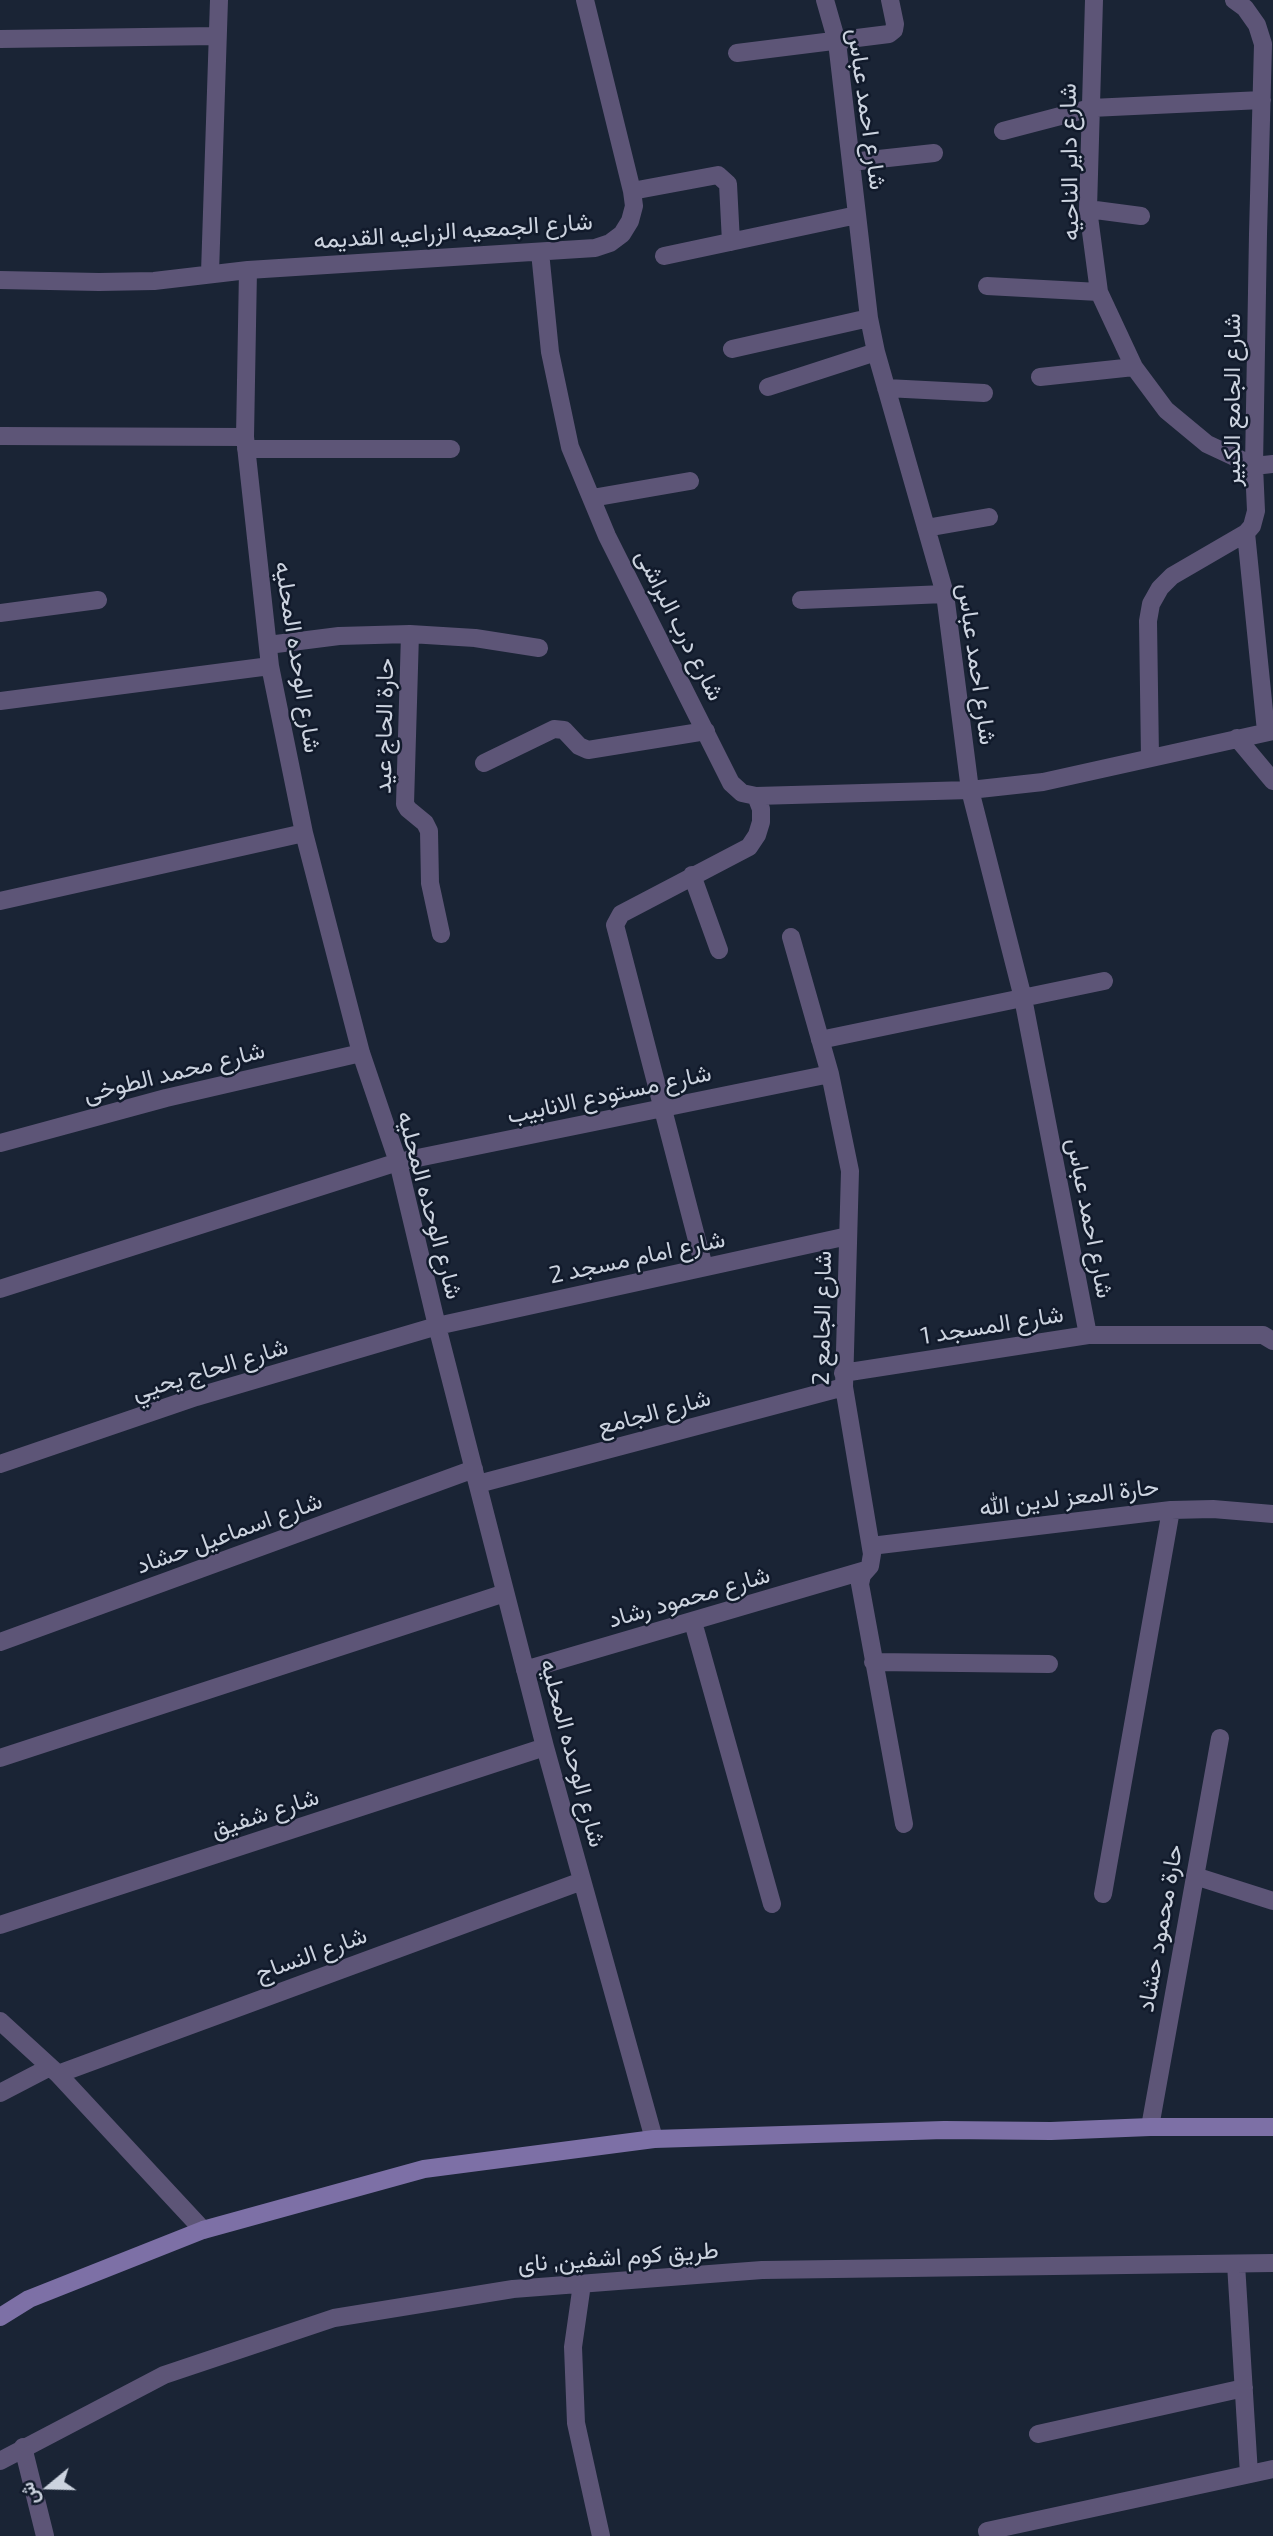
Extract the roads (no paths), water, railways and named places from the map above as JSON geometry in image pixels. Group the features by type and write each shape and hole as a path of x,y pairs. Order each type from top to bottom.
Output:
{"street":[{"path":"209,273 219,0"},
{"name":"شارع الجمعيه الزراعيه القديمه","path":"0,280 154,281 248,270 595,248 610,243 622,234 630,221 634,206 585,0"},
{"name":"شارع احمد عباس","path":"825,0 837,42 869,318 876,352 945,594 970,790 1023,998 1088,1335"},
{"path":"737,54 892,33 895,24 890,0"},
{"name":"شارع داير الناحيه","path":"1094,0 1088,209 1099,292 1134,367 1166,410 1207,443 1254,467"},
{"name":"شارع الجامع الكبير","path":"1234,0 1245,8 1257,25 1263,44 1265,235 1254,467 1256,511 1252,526 1246,533"},
{"path":"0,39 217,36"},
{"path":"1003,131 1091,108 1262,100"},
{"path":"850,162 934,153"},
{"path":"632,191 718,175 728,184 731,242"},
{"path":"1088,209 1141,216"},
{"path":"664,256 857,215"},
{"name":"شارع درب البراشى","path":"540,252 551,352 570,447 607,536 732,783 742,793 757,796"},
{"name":"شارع الوحده المحليه","path":"248,270 245,443 270,666 304,832 361,1053 398,1162 437,1326 545,1747 654,2139"},
{"path":"987,286 1099,292"},
{"path":"732,349 869,318"},
{"path":"768,387 876,352"},
{"path":"1040,377 1134,367"},
{"path":"886,388 984,393"},
{"path":"0,436 451,449"},
{"path":"1254,467 1273,464"},
{"path":"592,498 690,481"},
{"path":"926,528 989,517"},
{"path":"704,1267 615,925 621,914 749,846 757,835 761,822 757,796 970,790 1043,782 1270,731 1246,533 1172,576 1160,588 1152,604 1148,621 1150,757"},
{"path":"801,600 945,594"},
{"path":"0,613 98,600"},
{"path":"268,645 339,636 410,634 475,638 539,648"},
{"name":"حارة الحاج عيد","path":"410,634 405,804 425,823 429,831 430,883 441,934"},
{"path":"0,701 270,666"},
{"path":"484,763 554,729 564,730 579,746 587,750 706,731"},
{"path":"1237,738 1273,781"},
{"path":"0,901 304,832"},
{"path":"692,875 719,950"},
{"name":"شارع الجامع 2","path":"791,937 830,1074 850,1171 843,1380 871,1546 872,1560 860,1584 904,1824"},
{"path":"820,1041 1104,981"},
{"name":"شارع محمد الطوخى","path":"0,1143 166,1098 361,1053"},
{"name":"شارع مستودع الانابيب","path":"0,1289 398,1162 830,1074"},
{"name":"شارع امام مسجد 2","path":"437,1326 848,1236"},
{"name":"شارع الحاج يحيي","path":"0,1464 196,1397 437,1326"},
{"name":"شارع المسجد 1","path":"843,1380 1088,1335 1263,1335 1273,1340"},
{"name":"شارع الجامع","path":"476,1477 843,1380"},
{"name":"شارع اسماعيل حشاد","path":"0,1642 476,1477"},
{"name":"حارة المعز لدين الله","path":"871,1546 1171,1510 1213,1509 1273,1514"},
{"path":"1103,1894 1171,1510"},
{"name":"شارع محمود رشاد","path":"525,1670 866,1570"},
{"path":"0,1758 505,1593"},
{"path":"693,1622 772,1904"},
{"path":"873,1662 1049,1664"},
{"name":"حارة محمود حشاد","path":"1150,2127 1220,1738"},
{"name":"شارع شفيق","path":"0,1925 545,1747"},
{"path":"1195,1875 1273,1901"},
{"name":"شارع النساج","path":"0,2093 54,2070 582,1881"},
{"path":"0,2021 54,2070 203,2230"},
{"path":"0,2317 29,2299 203,2230 424,2169 654,2139 944,2130 1273,2127"},
{"name":"طريق كوم اشفين, ناى","path":"0,2461 164,2375 334,2318 513,2289 762,2270 1273,2263"},
{"path":"1236,2264 1249,2474"},
{"path":"582,2284 573,2347 576,2423 601,2536"},
{"path":"1038,2434 1244,2388"},
{"path":"23,2447 45,2536"},
{"path":"987,2531 1273,2469"}]}
